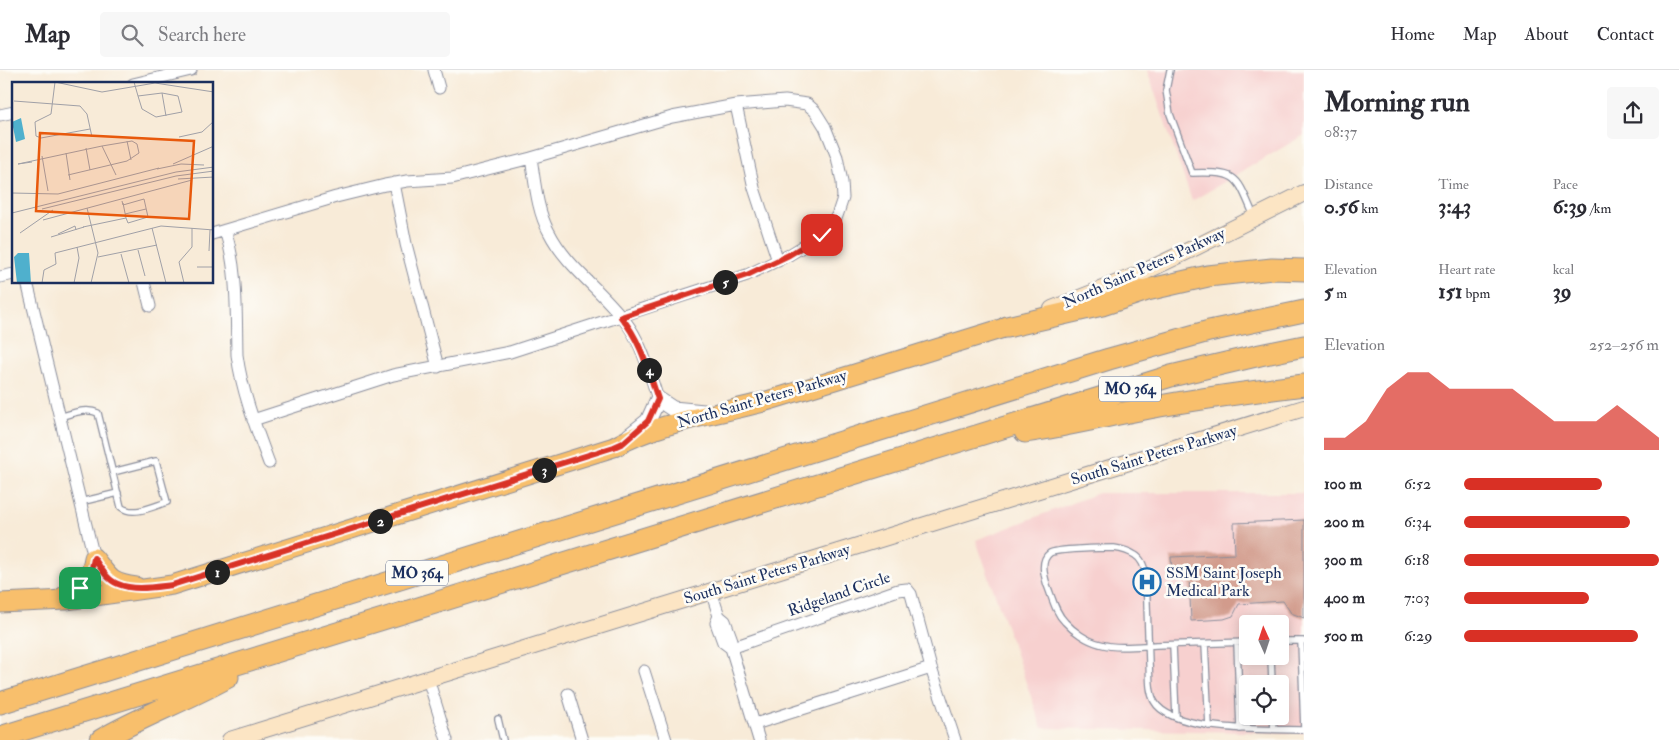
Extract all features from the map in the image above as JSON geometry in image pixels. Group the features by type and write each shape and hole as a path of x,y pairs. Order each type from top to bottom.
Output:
{"highway":[{"path":"1007,327 1102,305 1147,290 1208,276 1272,269 1304,270"},
{"name":"MO 364","path":"0,703 1109,359 1209,331 1304,311"},
{"name":"MO 364","path":"0,737 1171,376 1304,346"},
{"path":"958,441 1067,425 1183,402 1304,385"},
{"path":"101,740 157,710 201,692 275,653"}],"main road":[{"name":"North Saint Peters Parkway","path":"0,603 100,596 172,585 614,447 669,425 768,400 1007,327 1140,274 1304,192"},
{"name":"South Saint Peters Parkway","path":"230,740 1304,408"},
{"path":"94,558 107,576 117,584 145,588"},
{"path":"49,601 65,596 80,588 90,578 94,558"}],"street":[{"path":"141,82 191,70"},
{"path":"434,70 439,88"},
{"path":"214,233 336,197 394,183 452,178 531,158 672,117 736,104 784,100 807,104 816,111 825,127 837,157 843,198 837,216 822,235 747,275 510,352 393,376 253,420"},
{"path":"736,104 754,188 778,260"},
{"path":"531,158 541,210 548,232 564,257 591,283 630,328 644,354 658,399 673,409 715,412"},
{"path":"394,183 406,244 438,367"},
{"path":"225,230 231,248 234,269 239,369 253,420 269,463"},
{"path":"27,284 94,558"},
{"path":"144,284 150,306"},
{"path":"623,443 648,421 658,399"},
{"name":"Ridgeland Circle","path":"731,648 898,590 907,589 911,594 931,668 954,740"},
{"path":"711,591 719,616 725,621 732,640 731,648 759,740"},
{"path":"755,724 931,668"},
{"path":"644,671 666,740"},
{"path":"428,679 447,740"},
{"path":"568,694 582,740"}],"lane":[{"path":"1170,70 1166,90 1170,114 1192,173 1231,176 1239,182 1254,218"},
{"path":"59,417 87,410 93,410 98,413 121,507 133,512 168,502 156,461 113,472"},
{"path":"80,502 118,493"},
{"path":"1240,729 1237,643 1148,646 1099,644 1080,635 1064,622 1055,607 1045,578 1044,560 1050,553 1059,550 1114,548 1138,556 1144,564 1146,574 1148,646 1150,688 1153,700 1161,710 1176,717 1209,726 1240,729 1304,730 1302,641 1289,641"},
{"path":"1205,644 1209,726"},
{"path":"1174,645 1176,717"},
{"path":"498,719 504,740"},
{"path":"1274,725 1274,729"}],"shaded area":[{"path":"1147,70 1304,70 1304,135 1192,201"},
{"name":"SSM Saint Joseph Medical Park","path":"1098,493 1304,493 1304,733 1042,728 976,540"}],"building":[{"path":"1304,520 1304,618 1291,613 1283,601 1239,604 1233,616 1224,619 1191,621 1189,572 1172,573 1171,557 1235,554 1234,523"}],"place":[{"name":"SSM Saint Joseph Medical Park","path":"1147,582"}],"route":[{"path":"80,588 90,578 94,558 107,576 117,584 145,588 172,585 452,499 623,443 648,421 658,399 644,354 630,328 621,317 747,275 789,255 822,235"}]}
